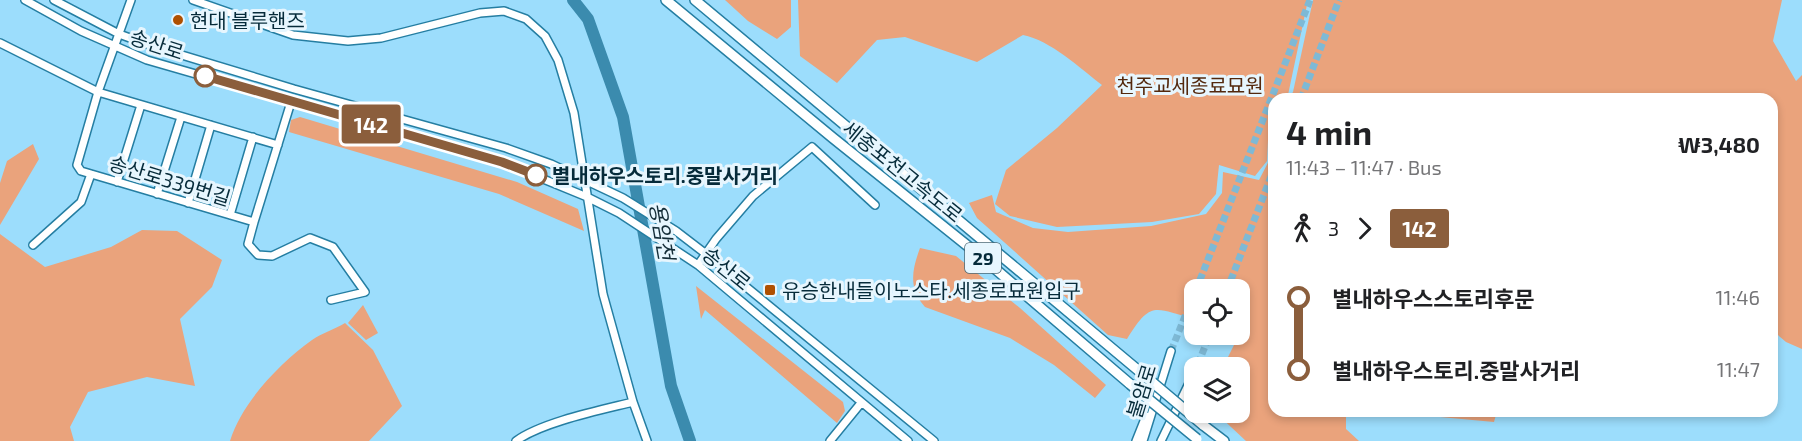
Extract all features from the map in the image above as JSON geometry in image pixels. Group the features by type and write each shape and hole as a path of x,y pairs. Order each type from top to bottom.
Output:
{"highway":[{"name":"세종포천고속도로","path":"666,0 979,255 1199,440"},
{"name":"세종포천고속도로","path":"699,3 1224,441"}],"street":[{"name":"송산로","path":"25,0 81,31 147,60 502,162 587,197 619,213 698,265 908,441"},
{"name":"송산로","path":"54,0 119,34 152,46 294,89 506,148 551,164 623,198 676,231 706,254 934,441"},
{"name":"송산로339번길","path":"131,0 98,93 77,165 81,171 254,222"},
{"path":"193,0 293,35 348,41 381,38 480,13 504,11 526,19 545,36 558,60 574,113 603,294 633,402 647,441"},
{"path":"0,43 98,93 278,145"},
{"path":"291,102 248,244 258,255 272,256 310,238 333,247 365,292 331,300"},
{"path":"117,182 141,105"},
{"path":"158,194 181,117"},
{"path":"188,203 211,125"},
{"path":"230,215 253,137"},
{"path":"698,265 753,196 812,147 875,205"},
{"path":"33,245 81,202 91,174"},
{"name":"불암로","path":"1143,441 1171,351"},
{"path":"1136,441 1160,384"},
{"name":"불암로","path":"1161,441 1184,394"},
{"path":"516,441 525,435 573,417 633,402"},
{"path":"830,441 861,403"},
{"path":"1165,441 1178,406"}],"green space":[{"path":"725,0 791,0 791,27 777,39 748,21"},
{"name":"천주교세종료묘원","path":"798,0 1308,0 1288,93 1268,93 1267,161 1255,176 1219,165 1216,194 1199,214 1152,222 1057,227 1010,216 995,204 1006,170 1057,128 1102,85 1044,43 1023,35 977,62 905,37 877,40 837,83 800,56"},
{"path":"1313,0 1782,0 1773,41 1796,81 1802,75 1802,349 1786,342 1778,335 1778,93 1293,92"},
{"path":"300,117 517,182 578,209 584,231 499,194 289,132 291,120"},
{"path":"33,144 39,159 0,225 0,183 7,161"},
{"path":"1268,163 1268,417 1346,417 1346,429 1359,441 1246,441 1227,423 1250,423 1250,357 1228,357 1234,345 1250,345 1250,279 1184,279 1184,316 1154,310 1142,318 1127,339 1108,335 977,218 969,203 992,195 996,212 1033,228 1068,232 1151,226 1206,214 1222,193 1223,172 1259,180"},
{"path":"142,230 177,231 222,260 212,287 180,319 195,386 147,377 88,392 70,427 74,441 0,441 0,234 45,267 111,247"},
{"path":"920,248 956,256 1020,308 1106,385 1095,398 1054,365 1010,338 925,307 916,293 913,279"},
{"path":"696,286 843,402 845,411 837,423 705,310 701,319"},
{"path":"363,305 378,333 366,340 348,323"},
{"path":"345,323 373,350 402,406 369,441 230,441 243,412 275,372 312,340"},
{"path":"1440,417 1495,417 1494,422"}],"waterway":[{"name":"용암천","path":"573,0 588,19 623,117 671,386 690,441"}],"tunnel":[{"path":"1273,93 1310,0"},
{"path":"1303,93 1339,0"},
{"path":"1200,279 1268,107"},
{"path":"1231,279 1268,184"},
{"path":"1171,351 1184,319"},
{"path":"1201,357 1206,345"}],"bus line":[{"name":"142","path":"205,76 502,162 536,175"}],"place":[{"name":"현대 블루핸즈","path":"178,20"},
{"name":"별내하우스토리.중말사거리","path":"536,175"},
{"name":"유승한내들이노스타.세종로묘원입구","path":"770,290"}]}
